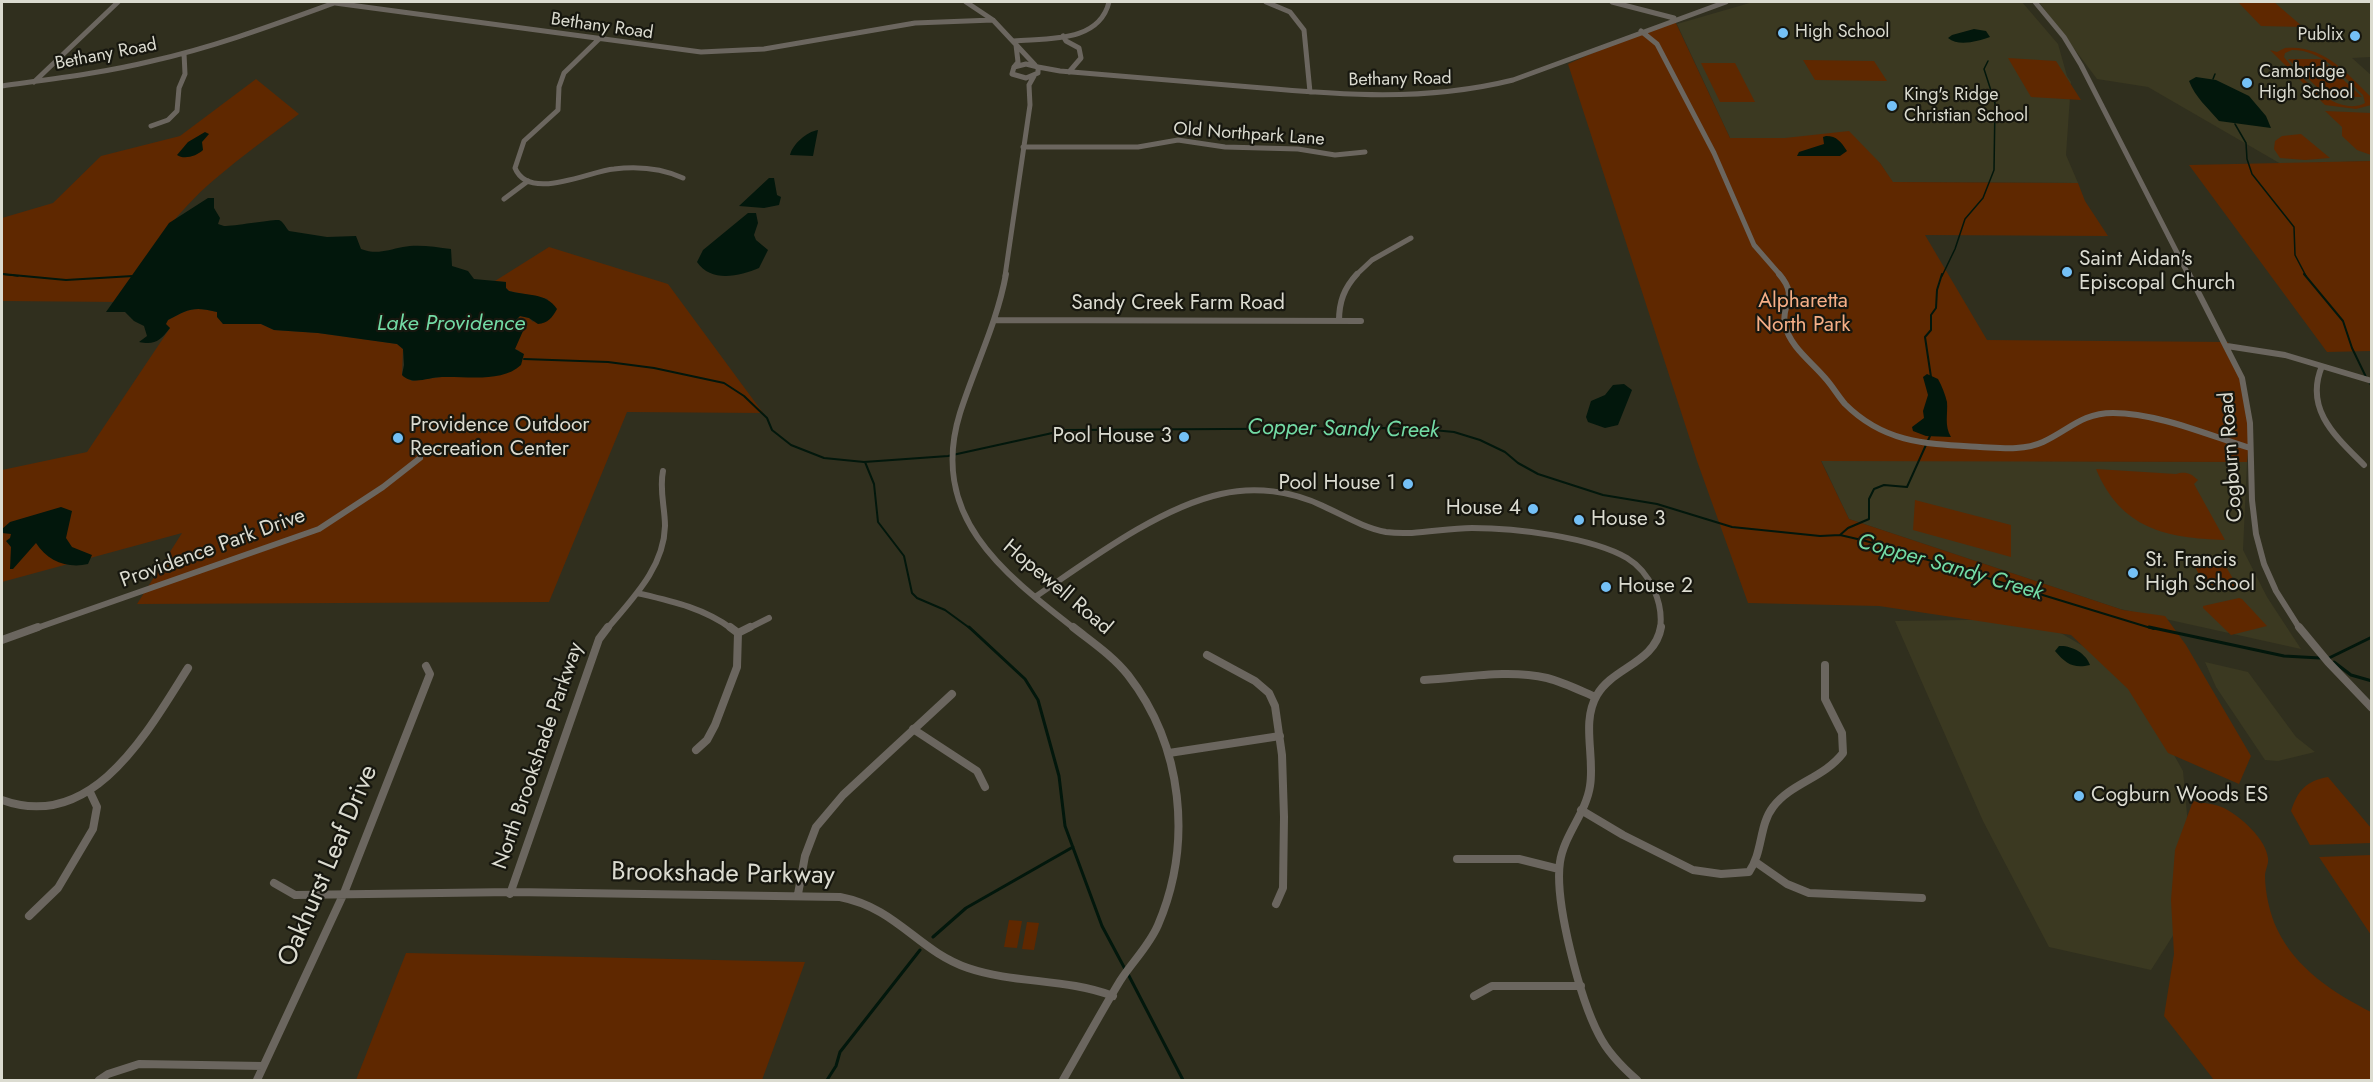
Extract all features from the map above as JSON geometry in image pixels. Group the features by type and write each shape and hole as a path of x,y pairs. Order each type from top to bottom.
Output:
{"street":[{"path":"34,82 118,2"},
{"name":"Bethany Road","path":"2,86 109,70 184,53 337,2 686,52 764,49 915,23 993,20"},
{"path":"966,2 993,20 1036,66"},
{"path":"1015,43 1082,33 1096,27 1107,12 1109,2"},
{"path":"1266,2 1290,12 1304,30 1310,92"},
{"path":"1616,2 1674,18"},
{"name":"Bethany Road","path":"1014,67 1022,64 1069,72 1400,97 1465,92 1521,79 1563,65 1674,18 1726,2"},
{"name":"Cogburn Road","path":"2035,2 2064,37 2081,65 2227,346 2246,390 2255,534 2267,576 2286,610 2309,642 2372,708"},
{"path":"1641,31 1654,41 1714,153 1754,245 1788,284 1790,296 1784,323 1792,342 1827,380 1844,403 1862,419 1886,433 1920,444 2015,448 2042,442 2084,417 2112,413 2132,414 2142,415 2250,448"},
{"path":"1063,36 1066,41 1079,48 1081,58 1069,72"},
{"path":"598,40 562,76 559,86 559,107 556,114 534,130 524,141 515,168 518,175 528,181 559,183 604,171 628,168 664,170 682,178"},
{"path":"1015,43 1018,62 1011,72 1029,92"},
{"path":"151,126 168,120 177,111 179,88 185,74 184,53"},
{"name":"Hopewell Road","path":"1036,66 1039,71 1031,79 1030,105 1003,287 995,320 957,420 952,445 952,471 960,504 976,537 1003,572 1098,646 1127,674 1154,715 1169,753 1177,788 1179,814 1172,877 1157,925 1063,1080"},
{"name":"Bethany Road","path":"1014,76 1022,78 1060,71"},
{"name":"Old Northpark Lane","path":"1023,147 1138,147 1178,140 1225,147 1298,149 1335,155 1365,152"},
{"path":"504,198 528,181"},
{"path":"1339,321 1340,300 1350,281 1372,259 1411,238"},
{"name":"Sandy Creek Farm Road","path":"995,320 1360,321"},
{"path":"2227,346 2285,355 2372,381"},
{"path":"2322,366 2314,381 2313,391 2317,404 2330,428 2364,465"},
{"name":"Providence Park Drive","path":"2,640 319,529 383,487 420,458"},
{"name":"North Brookshade Parkway","path":"510,894 599,639 649,577 661,551 664,526 660,485 663,471"},
{"path":"1035,597 1077,568 1183,504 1230,491 1260,490 1298,495 1332,508 1363,525 1384,531 1408,533 1489,528 1533,533 1602,548 1626,557 1643,573 1658,598 1660,631 1652,649 1607,681 1595,697 1590,729 1593,763 1590,790 1563,848 1559,869 1560,892 1581,986 1598,1034 1613,1057 1637,1080"},
{"path":"637,593 696,607 720,618 738,633"},
{"path":"738,633 769,618"},
{"path":"696,750 707,740 715,725 737,667 738,633"},
{"path":"1207,655 1220,665 1237,671 1261,685 1270,694 1278,710 1283,888 1276,904"},
{"path":"1581,810 1623,835 1693,870 1736,874 1749,872 1757,863 1764,843 1768,816 1773,807 1781,799 1835,765 1843,753 1842,733 1825,699 1825,665"},
{"name":"Oakhurst Leaf Drive","path":"257,1080 344,893 430,674 426,666"},
{"path":"2,800 22,807 38,808 75,798 102,783 131,756 188,668"},
{"path":"1424,680 1510,675 1534,676 1547,678 1595,697"},
{"path":"798,894 805,856 816,827 843,795 952,694"},
{"path":"913,729 977,771 985,787"},
{"path":"1169,753 1280,736"},
{"path":"29,916 58,888 93,829 97,807 89,790"},
{"path":"1457,859 1519,860 1559,869"},
{"path":"1757,863 1787,884 1809,893 1922,898"},
{"name":"Brookshade Parkway","path":"273,882 295,895 344,893 639,894 738,898 798,894 842,897 881,910 930,949 966,968 990,975 1063,982 1098,989 1113,996"},
{"path":"1474,996 1492,986 1581,986"},
{"path":"99,1080 108,1074 139,1064 263,1066"}],"shaded area":[{"name":"King's Ridge Christian School","path":"1753,2 2022,2 2058,44 2067,76 2071,82 2066,155 2078,183 1892,182 1880,163 1785,138 1730,138 1677,24"},
{"name":"Cambridge High School","path":"2039,2 2371,2 2371,57 2352,58 2371,75 2371,161 2281,164 2148,87 2097,79"},
{"name":"St. Francis High School","path":"1821,460 2247,462 2243,550 2267,597 2301,649 2120,609 1849,519"},
{"name":"Cogburn Woods ES","path":"2037,619 2127,672 2183,771 2195,901 2151,970 2049,947 1983,821 1895,621"},
{"path":"2205,662 2248,672 2296,737 2315,752 2278,761 2265,760 2216,687"}],"green space":[{"path":"2238,2 2274,2 2303,27 2261,26"},
{"name":"Alpharetta North Park","path":"1675,21 1730,138 1785,138 1849,131 1880,163 1893,182 2078,183 2085,201 2108,236 1925,235 1987,340 2228,342 2242,387 2250,432 2247,462 1821,461 1849,519 2123,610 2165,616 2186,645 2251,756 2239,784 2168,753 2128,689 2071,635 1879,606 1748,603 1697,461 1568,64 1638,33"},
{"path":"2285,48 2299,48 2323,55 2343,70 2371,97 2371,105 2356,109 2325,105 2270,50 2277,52","holes":["2292,50 2303,51 2331,65 2363,95 2365,103 2354,106 2343,105 2331,100 2309,84 2284,57 2285,53"]},
{"path":"2008,58 2056,61 2081,100 2031,97"},
{"path":"2288,59 2321,59 2362,97 2327,97"},
{"path":"1803,60 1874,61 1887,81 1815,80"},
{"path":"1701,63 1735,63 1755,102 1720,102"},
{"path":"256,79 299,114 225,170 187,206 150,252 120,302 2,301 2,218 53,203 101,156 180,136"},
{"path":"2325,111 2371,113 2371,155 2357,150 2342,136 2342,127"},
{"path":"2301,134 2330,158 2305,160 2280,158 2274,149 2275,141 2282,136"},
{"path":"2371,161 2371,351 2327,352 2189,165"},
{"path":"549,247 668,284 763,413 627,412 549,602 137,604 182,533 2,582 2,470 87,452 170,328 165,324 168,320 186,311 202,309 217,312 223,324 261,324 274,330 318,333 397,344 403,349 402,375 412,381 441,377 484,376 520,351 515,349 522,328 510,326 520,316 529,318 533,322 548,299 509,291 506,288 506,282 495,281"},
{"path":"2096,469 2190,474 2198,480 2194,484 2225,540 2183,536 2148,526 2132,517 2118,505 2106,489"},
{"path":"1915,500 2011,525 2011,557 1913,530"},
{"path":"2194,559 2224,563 2237,586 2235,588 2204,584 2192,561"},
{"path":"2239,598 2267,626 2231,635 2203,608 2203,606"},
{"path":"2328,777 2371,828 2371,843 2310,845 2291,811 2300,792 2308,784"},
{"path":"2193,801 2224,808 2244,822 2263,843 2268,858 2265,882 2270,910 2285,943 2294,956 2317,978 2343,997 2371,1012 2371,1080 2214,1080 2164,1016 2174,954 2171,900 2175,850"},
{"path":"2372,855 2371,935 2319,857"},
{"path":"1009,920 1022,921 1017,948 1004,947"},
{"path":"1027,922 1039,923 1034,950 1022,949"},
{"path":"406,953 805,962 762,1080 356,1080"}],"water":[{"path":"1974,29 1986,31 1990,37 1963,43 1948,38 1952,35"},
{"path":"2196,77 2216,80 2249,96 2266,116 2271,128 2219,121 2192,87 2189,81"},
{"path":"818,130 813,156 790,155 801,139"},
{"path":"205,132 209,134 202,142 203,150 194,156 177,155 188,142"},
{"path":"1823,137 1838,140 1847,151 1840,156 1797,156 1799,152 1824,144"},
{"path":"769,178 774,178 777,195 781,197 779,205 764,208 739,206"},
{"name":"Lake Providence","path":"208,198 214,198 214,208 220,218 218,224 224,226 279,220 289,231 327,237 356,236 361,249 372,252 415,246 451,249 452,266 468,271 474,279 506,282 506,288 509,291 541,297 557,309 549,320 538,324 529,318 520,316 510,326 518,327 523,331 515,349 524,354 521,365 504,374 483,377 411,380 402,375 403,349 397,344 318,333 274,330 261,324 223,324 217,317 217,312 202,309 186,311 168,320 166,324 170,328 157,341 139,342 147,336 144,326 134,321 125,312 106,312 169,223"},
{"path":"748,213 756,213 758,223 754,235 756,240 768,250 759,268 726,276 703,269 697,262 703,250"},
{"path":"1927,374 1938,379 1943,390 1947,402 1948,429 1951,437 1926,436 1913,431 1912,427 1924,418 1923,411 1928,395 1923,377"},
{"path":"1624,384 1632,390 1618,425 1605,428 1588,422 1586,417 1591,401 1605,395 1613,385"},
{"path":"61,507 72,511 66,538 72,547 92,555 88,564 73,565 59,562 46,555 36,543 13,569 10,569 11,547 6,541 11,534 2,533 2,529 10,522"},
{"path":"2059,646 2078,651 2090,665 2075,666 2067,662 2055,651"}],"waterway":[{"path":"1942,276 1955,249 1965,219 1983,198 1994,170 1995,103 1984,69 1988,61"},
{"name":"Copper Sandy Creek","path":"2213,79 2215,74"},
{"name":"Copper Sandy Creek","path":"2235,124 2246,143 2247,159 2252,174 2294,227 2295,255 2306,276"},
{"name":"Copper Sandy Creek","path":"18,276 2,274 66,280 133,276"},
{"path":"1931,377 1925,337 1931,330 1931,315 1936,308 1937,290 1942,274"},
{"name":"Copper Sandy Creek","path":"2304,274 2343,321 2352,348 2366,377"},
{"name":"Copper Sandy Creek","path":"524,359 608,362 654,368 724,383 744,396 767,418 772,430 791,445 824,458 864,462 948,456 1066,430 1385,428 1433,430 1454,432 1480,440 1505,452 1518,463 1538,474 1603,495 1657,504 1732,527 1820,536 1840,535"},
{"name":"Copper Sandy Creek","path":"2370,383 2372,387"},
{"path":"1840,535 1848,528 1869,519 1869,499 1874,489 1884,485 1907,487 1930,436"},
{"path":"865,462 874,484 878,522 904,556 912,593 917,598 945,610 971,629"},
{"name":"Copper Sandy Creek","path":"1840,535 2154,629"},
{"path":"969,627 1025,679 1038,700 1059,776 1065,826 1073,847"},
{"name":"Copper Sandy Creek","path":"2149,627 2284,656 2320,658"},
{"name":"Copper Sandy Creek","path":"2329,658 2372,637"},
{"path":"2334,662 2351,675 2372,681"},
{"path":"933,937 966,908 1073,847"},
{"path":"1073,847 1102,926 1125,969"},
{"path":"827,1080 836,1066 840,1052 920,950"},
{"path":"1128,974 1183,1080"}],"place":[{"name":"High School","path":"1783,33"},
{"name":"Publix","path":"2355,36"},
{"name":"Cambridge High School","path":"2247,83"},
{"name":"King's Ridge Christian School","path":"1892,106"},
{"name":"Saint Aidan's Episcopal Church","path":"2067,272"},
{"name":"Pool House 3","path":"1184,437"},
{"name":"Providence Outdoor Recreation Center","path":"398,438"},
{"name":"Pool House 1","path":"1408,484"},
{"name":"House 4","path":"1533,509"},
{"name":"House 3","path":"1579,520"},
{"name":"St. Francis High School","path":"2133,573"},
{"name":"House 2","path":"1606,587"},
{"name":"Cogburn Woods ES","path":"2079,796"}]}
